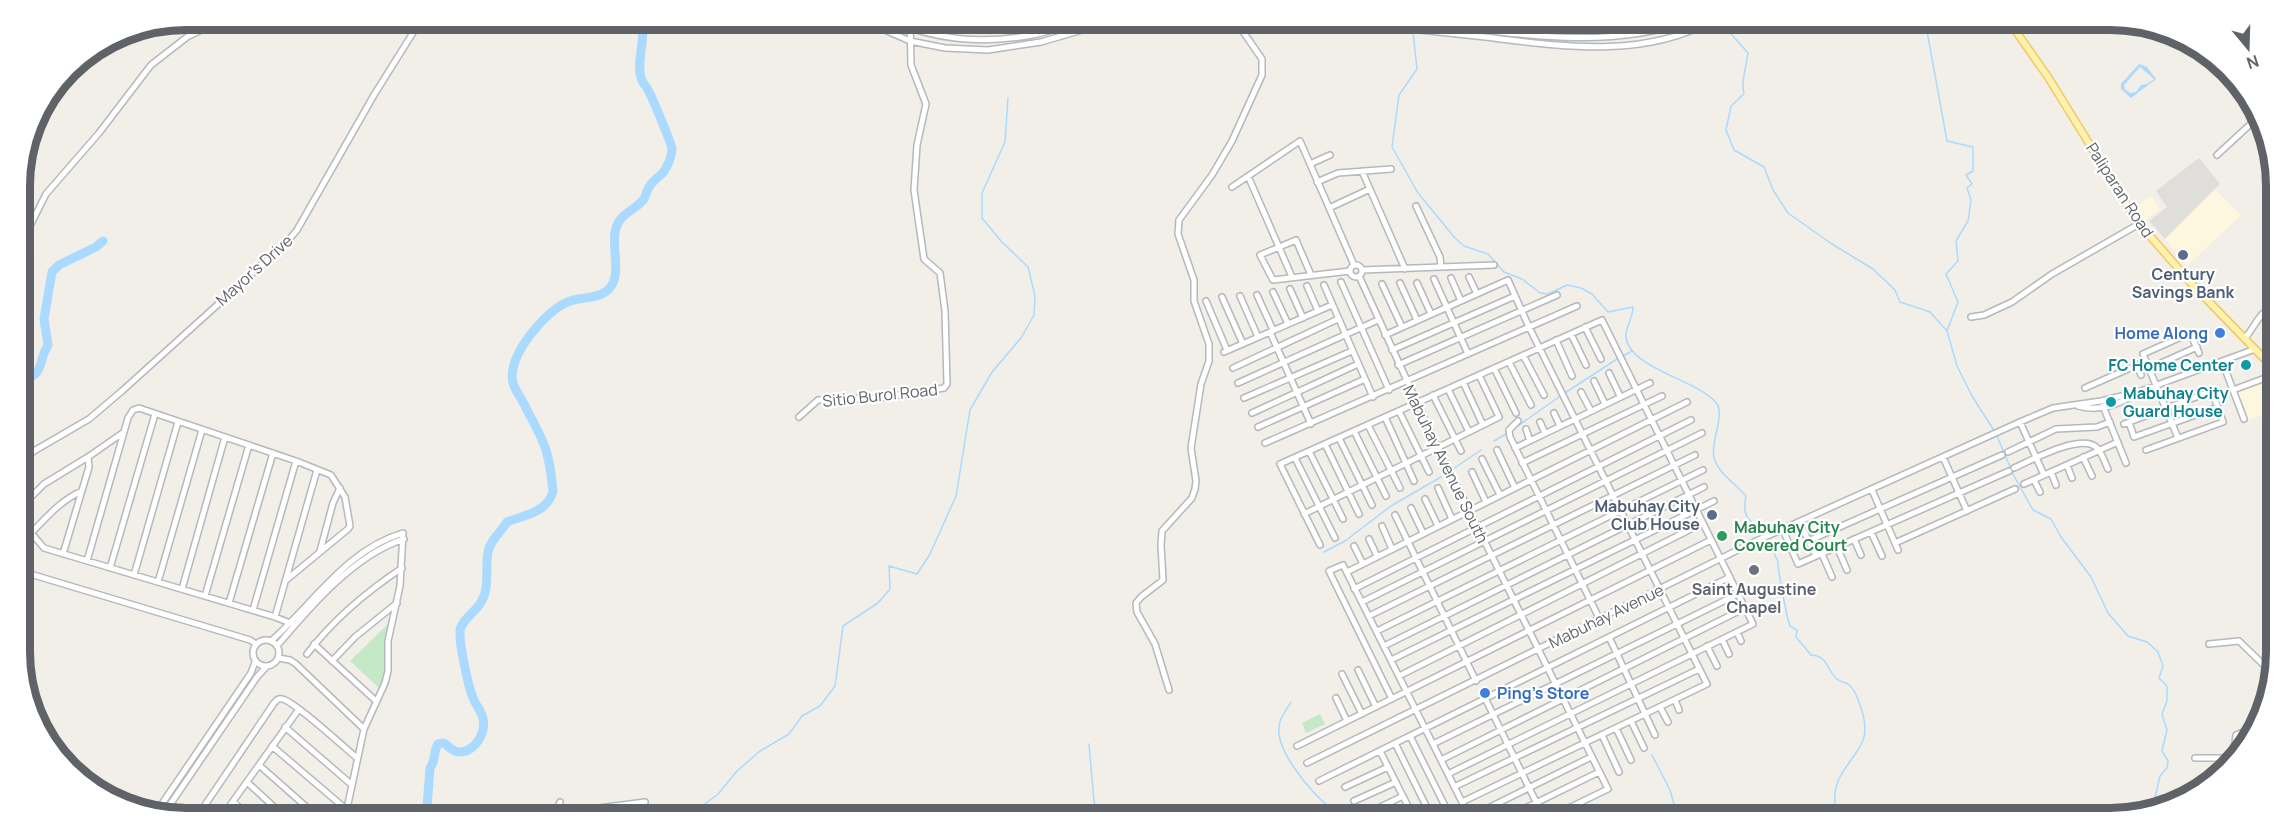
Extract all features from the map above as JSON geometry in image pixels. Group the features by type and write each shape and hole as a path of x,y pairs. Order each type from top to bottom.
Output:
{"main road":[{"name":"Paliparan Road","path":"2017,30 2139,224 2266,362"}],"street":[{"path":"30,226 46,194 99,133 151,65 187,37 202,30"},
{"name":"Mayor's Drive","path":"30,454 89,419 122,392 288,242 415,30"},
{"path":"884,30 910,41 945,48 988,50 1041,42 1082,30"},
{"name":"Sitio Burol Road","path":"799,417 818,400 879,398 944,388 948,384 945,311 940,273 924,259 914,190 917,145 926,104 911,65 912,30"},
{"path":"916,30 945,38 988,41 1034,35 1051,30"},
{"path":"1169,690 1155,644 1137,612 1136,603 1162,580 1164,575 1162,531 1192,498 1197,481 1191,448 1201,384 1209,361 1209,344 1194,301 1194,280 1178,234 1179,220 1212,175 1228,148 1262,75 1262,59 1242,30"},
{"path":"1418,30 1570,47 1624,47 1689,30"},
{"path":"1494,30 1570,39 1623,37 1655,30"},
{"path":"2217,156 2252,123"},
{"path":"1232,187 1300,141 1354,265 1359,266 1362,270 1494,266"},
{"path":"1310,164 1330,155"},
{"path":"1317,182 1338,173 1391,168"},
{"path":"1362,171 1405,268"},
{"path":"1248,176 1292,277"},
{"path":"1329,208 1370,189"},
{"path":"1416,206 1440,257 1441,267"},
{"path":"1971,317 1984,315 2012,302 2052,274 2139,224"},
{"path":"1311,275 1296,240 1260,255 1273,280 1350,271"},
{"path":"1350,271 1354,265"},
{"path":"1350,271 1353,276 1359,276 1362,270"},
{"name":"Mabuhay Avenue South","path":"1359,276 1416,404 1599,772"},
{"path":"1451,278 1461,301"},
{"path":"1469,278 1477,294"},
{"path":"1434,279 1468,354"},
{"path":"1384,335 1508,280 1529,327 1707,684 1462,802"},
{"path":"1341,282 1389,390"},
{"path":"1400,283 1417,320"},
{"path":"1417,283 1431,314"},
{"path":"1382,284 1402,327"},
{"path":"1324,285 1373,397"},
{"path":"1307,286 1318,311"},
{"path":"1290,289 1303,318"},
{"path":"1273,292 1288,324"},
{"path":"1257,295 1277,348 1311,424"},
{"path":"1398,365 1557,295"},
{"path":"1240,296 1258,337"},
{"path":"1392,351 1515,296"},
{"path":"1222,297 1243,344"},
{"path":"1206,301 1226,351 1332,305"},
{"path":"1265,443 1577,306"},
{"path":"2245,338 2256,326 2261,313 2266,310"},
{"path":"1233,368 1338,319"},
{"path":"1238,383 1378,320"},
{"path":"1320,545 1280,464 1602,320 1753,624 1448,774"},
{"path":"1585,327 1601,359"},
{"path":"2150,368 2198,350 2190,333 2143,354 2178,438"},
{"path":"1571,334 1586,365"},
{"path":"1556,340 1572,376"},
{"name":"Mabuhay Avenue","path":"1307,764 1755,542 2020,422 2053,408 2101,401 2138,392 2255,349"},
{"path":"1244,398 1352,351"},
{"path":"1523,355 1544,395"},
{"path":"2085,388 2146,361"},
{"path":"2222,361 2244,419"},
{"path":"1509,362 1531,405"},
{"path":"1252,412 1358,363"},
{"path":"2137,365 2141,375"},
{"path":"1494,368 1516,413"},
{"path":"1609,373 1620,396"},
{"path":"1304,514 1499,417 1479,375"},
{"path":"2233,390 2266,377"},
{"path":"1258,427 1365,380"},
{"path":"1594,381 1605,404"},
{"path":"1463,382 1483,425"},
{"path":"1515,448 1650,383"},
{"path":"1448,389 1469,432"},
{"path":"1581,392 1591,411"},
{"name":"Mabuhay Avenue","path":"2073,405 2087,409 2103,408 2125,401 2138,392"},
{"path":"2146,450 2223,422 2218,406 2212,392 2126,423 2134,437 2218,406"},
{"path":"1433,395 1461,451"},
{"path":"1522,463 1662,396"},
{"path":"2101,401 2126,463"},
{"path":"1347,572 1687,402"},
{"path":"87,561 128,418 133,410 139,408 331,475 345,497 350,526 285,580"},
{"path":"1399,411 1429,472"},
{"path":"1554,413 1560,426"},
{"path":"110,568 155,414"},
{"path":"1385,417 1414,481"},
{"path":"1354,589 1691,420"},
{"path":"1518,421 1509,433 1515,448 1600,620"},
{"path":"134,575 178,422"},
{"path":"1540,422 1545,434"},
{"path":"2020,422 2044,475"},
{"path":"1808,541 2056,429 2097,427 2110,422"},
{"path":"1368,424 1400,488"},
{"path":"1526,429 1530,441"},
{"path":"158,582 202,430"},
{"path":"1354,431 1386,496"},
{"path":"30,498 44,484 124,432"},
{"path":"1362,602 1702,433"},
{"path":"182,589 225,437"},
{"path":"1339,438 1372,505"},
{"path":"2024,484 2118,442"},
{"path":"1325,444 1359,514"},
{"path":"1783,530 1798,564 2071,444 2096,446 2108,469"},
{"path":"205,596 249,445"},
{"path":"1497,450 1515,488"},
{"path":"1309,451 1342,519"},
{"path":"230,603 273,453"},
{"path":"1369,616 1695,455"},
{"path":"63,554 89,467 87,457"},
{"path":"1943,457 1967,511"},
{"path":"2083,457 2092,477"},
{"path":"1295,458 1335,538"},
{"path":"1482,459 1500,495"},
{"path":"253,610 296,461"},
{"path":"2067,465 2072,478"},
{"path":"275,616 317,470"},
{"path":"1377,631 1680,479 1703,470"},
{"path":"1472,472 1486,502"},
{"path":"2051,472 2056,485"},
{"path":"2034,480 2040,492"},
{"path":"1384,646 1704,487"},
{"path":"320,551 333,503 340,488"},
{"path":"1438,488 1452,519"},
{"path":"1872,490 1897,546 2016,489"},
{"path":"82,491 71,495 57,506 31,533 44,548 293,623"},
{"path":"1425,499 1438,526"},
{"path":"1391,660 1713,501"},
{"path":"1411,508 1423,533"},
{"path":"1395,515 1476,681"},
{"path":"1399,676 1703,523"},
{"path":"1800,523 1808,541 1832,577"},
{"path":"1382,526 1392,549"},
{"path":"1871,532 1882,556"},
{"path":"1369,538 1377,556"},
{"path":"271,641 369,556 392,542 404,539 397,603 388,641 388,671 385,684 364,729 347,808"},
{"path":"1854,539 1861,555"},
{"path":"1297,746 1711,540"},
{"path":"1354,546 1362,564"},
{"path":"1837,547 1847,570"},
{"path":"1392,699 1329,571 1343,565 1465,808"},
{"path":"307,654 343,615 375,586 402,568"},
{"path":"30,574 250,640 256,644"},
{"path":"1319,781 1730,577"},
{"path":"1433,744 1738,594"},
{"path":"332,661 355,637 397,603"},
{"path":"1441,760 1745,608"},
{"path":"166,807 257,677 278,658 277,646 293,623"},
{"path":"1737,632 1742,642"},
{"path":"1609,637 1655,735"},
{"path":"1722,639 1729,654"},
{"path":"266,667 255,662 252,654 256,644 262,640 271,641 277,646"},
{"path":"2209,644 2239,641 2265,667"},
{"path":"314,644 376,700"},
{"path":"1707,646 1717,666"},
{"path":"278,658 290,660 296,664 364,729"},
{"path":"165,807 255,662"},
{"path":"1454,788 1700,669"},
{"path":"1358,670 1376,706"},
{"path":"1342,674 1362,714"},
{"path":"1336,698 1347,721"},
{"path":"1485,698 1539,808"},
{"path":"205,808 274,703 279,699 285,699 357,758"},
{"path":"1675,700 1680,710"},
{"path":"1660,707 1668,722"},
{"path":"229,808 298,709"},
{"path":"1631,721 1644,748"},
{"path":"285,728 352,785"},
{"path":"1616,728 1631,760"},
{"path":"2235,745 2236,735 2244,732"},
{"path":"1602,735 1619,772"},
{"path":"1410,736 1446,808"},
{"path":"1395,743 1427,808"},
{"path":"272,746 345,808"},
{"path":"1380,750 1408,808"},
{"path":"1490,808 1591,757"},
{"path":"2194,758 2224,758"},
{"path":"259,765 307,808"},
{"path":"1345,787 1389,767"},
{"path":"1526,808 1599,772 1608,789 1571,808"},
{"path":"246,782 274,808"},
{"path":"1354,801 1396,782"},
{"path":"1380,808 1403,796"},
{"path":"233,802 240,808"},
{"path":"557,808 560,802"},
{"path":"607,808 645,802 642,808"}],"shaded area":[{"path":"2199,158 2220,184 2165,239 2149,221 2167,207 2156,191"},
{"path":"2214,189 2241,215 2187,266 2165,239"},
{"path":"2151,196 2160,209 2145,220 2135,207"},
{"path":"2266,381 2266,414 2246,421 2235,392"}],"green space":[{"path":"389,623 384,651 387,670 379,688 350,661"},
{"path":"1320,714 1325,724 1306,733 1302,723"}],"water":[{"path":"2139,64 2147,67 2156,79 2131,98 2121,89 2121,84","holes":["2140,67 2154,79 2141,85 2136,92 2130,93 2125,89 2124,85"]}],"waterway":[{"path":"427,808 430,768 438,744 444,743 457,752 465,751 478,741 483,730 482,716 473,698 466,675 460,631 463,623 479,606 484,596 489,547 507,522 541,508 553,491 545,448 513,384 512,375 516,360 520,350 535,329 561,305 595,296 609,289 615,276 614,243 618,223 644,199 651,185 665,170 671,157 672,149 668,138 641,78 643,30"},
{"path":"1728,30 1748,53 1743,79 1744,94 1731,106 1726,130 1734,150 1764,167 1773,190 1788,213 1873,269 1895,290 1900,302 1930,312 1947,331 1957,366 1972,396 1995,432"},
{"path":"1927,30 1947,141 1973,147 1973,171 1966,175 1972,184 1967,188 1971,200 1968,221 1956,241 1958,261 1946,274 1958,302 1947,331"},
{"path":"1413,32 1417,69 1399,95 1392,147 1418,193 1464,246 1488,254 1504,272 1522,279 1540,293 1548,294 1567,285 1581,288 1592,294 1608,312 1633,307 1626,334 1629,346 1637,356 1708,395 1717,404 1719,415 1714,458 1723,473 1746,496 1746,514 1764,535"},
{"path":"699,808 718,794 737,771 760,751 789,734 802,716 820,706 835,686 843,626 878,603 890,589 889,566 917,574 930,554 956,496 970,410 992,372 1021,338 1034,315 1035,296 1028,267 1001,241 982,218 982,193 1005,142 1008,98"},
{"path":"30,377 38,371 48,345 44,319 52,272 59,265 96,247 103,241"},
{"path":"1623,356 1632,351"},
{"path":"1565,393 1617,359"},
{"path":"1515,428 1559,397"},
{"path":"1494,441 1506,434"},
{"path":"1997,436 2014,476 2033,510 2051,519 2061,537 2091,577 2108,613 2128,636 2147,642 2158,652 2163,666 2159,678 2167,686 2167,701 2162,714 2167,730 2162,751 2168,761 2167,768 2160,776 2154,802"},
{"path":"1453,469 1481,450"},
{"path":"1324,552 1345,541 1391,506 1441,477"},
{"path":"1767,538 1778,561 1782,593 1790,626 1797,630 1796,637 1811,655 1821,658 1837,679 1853,689 1864,719 1864,739 1836,786 1835,808"},
{"path":"1291,702 1279,724 1283,748 1305,782 1330,808"},
{"path":"1089,744 1096,808"},
{"path":"1652,755 1670,790 1675,808"},
{"path":"1330,808 1350,808"}],"place":[{"name":"Century Savings Bank","path":"2183,255"},
{"name":"Home Along","path":"2220,333"},
{"name":"FC Home Center","path":"2246,365"},
{"name":"Mabuhay City Guard House","path":"2111,402"},
{"name":"Mabuhay City Club House","path":"1712,515"},
{"name":"Mabuhay City Covered Court","path":"1722,536"},
{"name":"Saint Augustine Chapel","path":"1754,570"},
{"name":"Ping's Store","path":"1485,693"}]}
